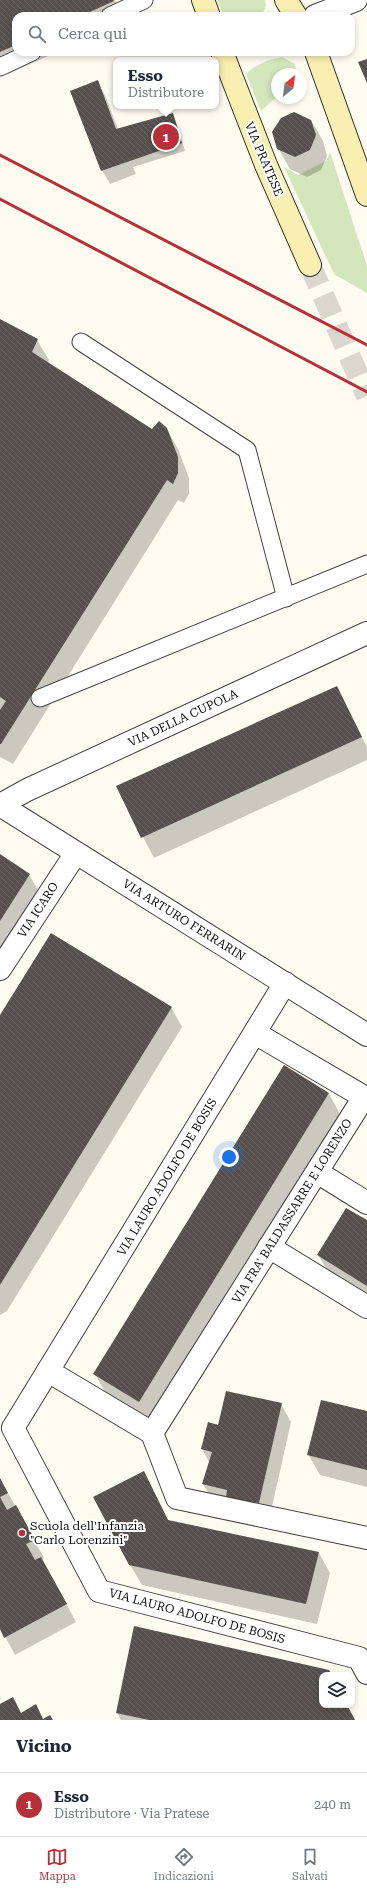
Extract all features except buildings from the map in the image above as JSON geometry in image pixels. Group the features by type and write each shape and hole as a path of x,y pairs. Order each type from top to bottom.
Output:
{"main road":[{"path":"202,0 207,12"},
{"path":"286,0 294,12"},
{"name":"VIA PRATESE","path":"225,56 266,165 310,264"},
{"path":"317,56 367,195"}],"street":[{"path":"325,12 356,0"},
{"name":"VIA DELLA CUPOLA","path":"0,805 27,790 367,633"},
{"name":"VIA ARTURO FERRARIN","path":"0,805 367,1035"},
{"name":"VIA ICARO","path":"0,969 76,853"},
{"name":"VIA LAURO ADOLFO DE BOSIS","path":"285,983 13,1428 99,1591 359,1658 367,1673"},
{"name":"VIA FRA' BALDASSARRE E LORENZO","path":"152,1433 364,1097 255,1033"},
{"path":"317,1172 367,1203"},
{"path":"269,1247 367,1307"},
{"path":"48,1371 152,1433 177,1498 367,1538"}],"lane":[{"path":"118,12 144,0"},
{"path":"0,67 23,56"},
{"path":"81,342 247,450 286,598"},
{"path":"40,698 367,564"}],"green space":[{"path":"217,0 265,0 266,6 263,12 222,12"},
{"path":"282,57 295,64 296,68 271,68 271,102 261,111 246,74 262,63"},
{"path":"330,152 367,266 367,293 334,274 284,167 298,175 326,161"}],"tunnel":[{"path":"310,265 367,396"}],"railway":[{"path":"0,155 367,345"},
{"path":"0,199 367,392"}],"place":[{"name":"Esso","path":"166,137"},
{"name":"Scuola dell'Infanzia \"Carlo Lorenzini\"","path":"22,1533"}]}
